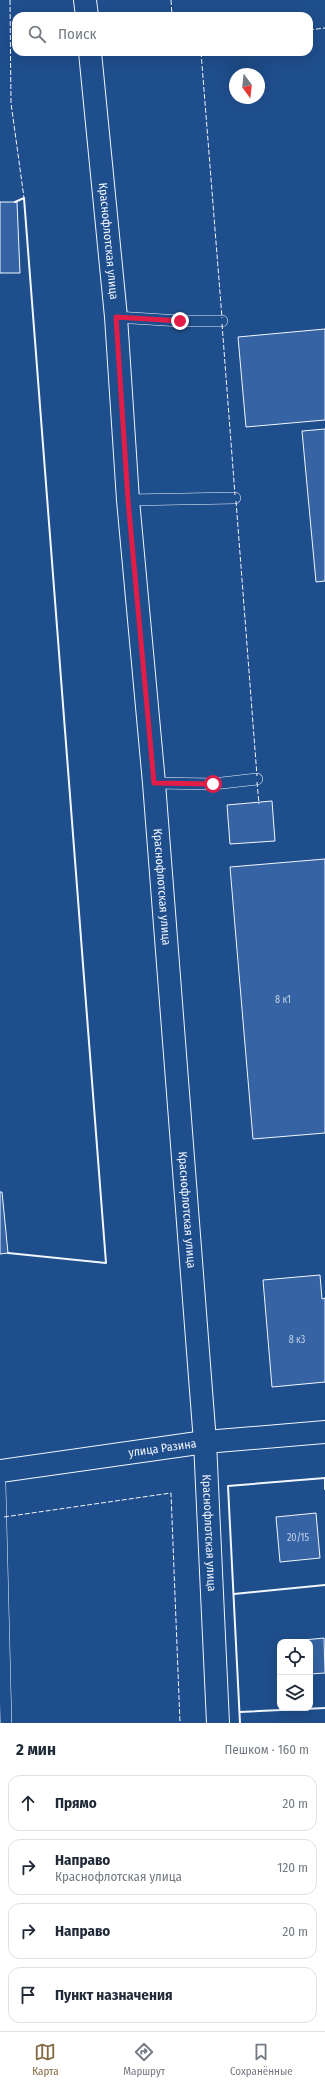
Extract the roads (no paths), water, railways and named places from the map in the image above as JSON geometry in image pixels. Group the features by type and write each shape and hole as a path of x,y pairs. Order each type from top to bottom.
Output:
{"street":[{"path":"85,0 86,12"},
{"name":"Краснофлотская улица","path":"90,56 116,317 128,500 154,783 205,1442 218,1723"},
{"name":"улица Разина","path":"0,1471 205,1442 325,1432"}],"lane":[{"path":"116,317 180,321 222,321"},
{"path":"128,500 235,498"},
{"path":"154,783 213,784 257,779"},
{"path":"0,1484 6,1723"}]}
